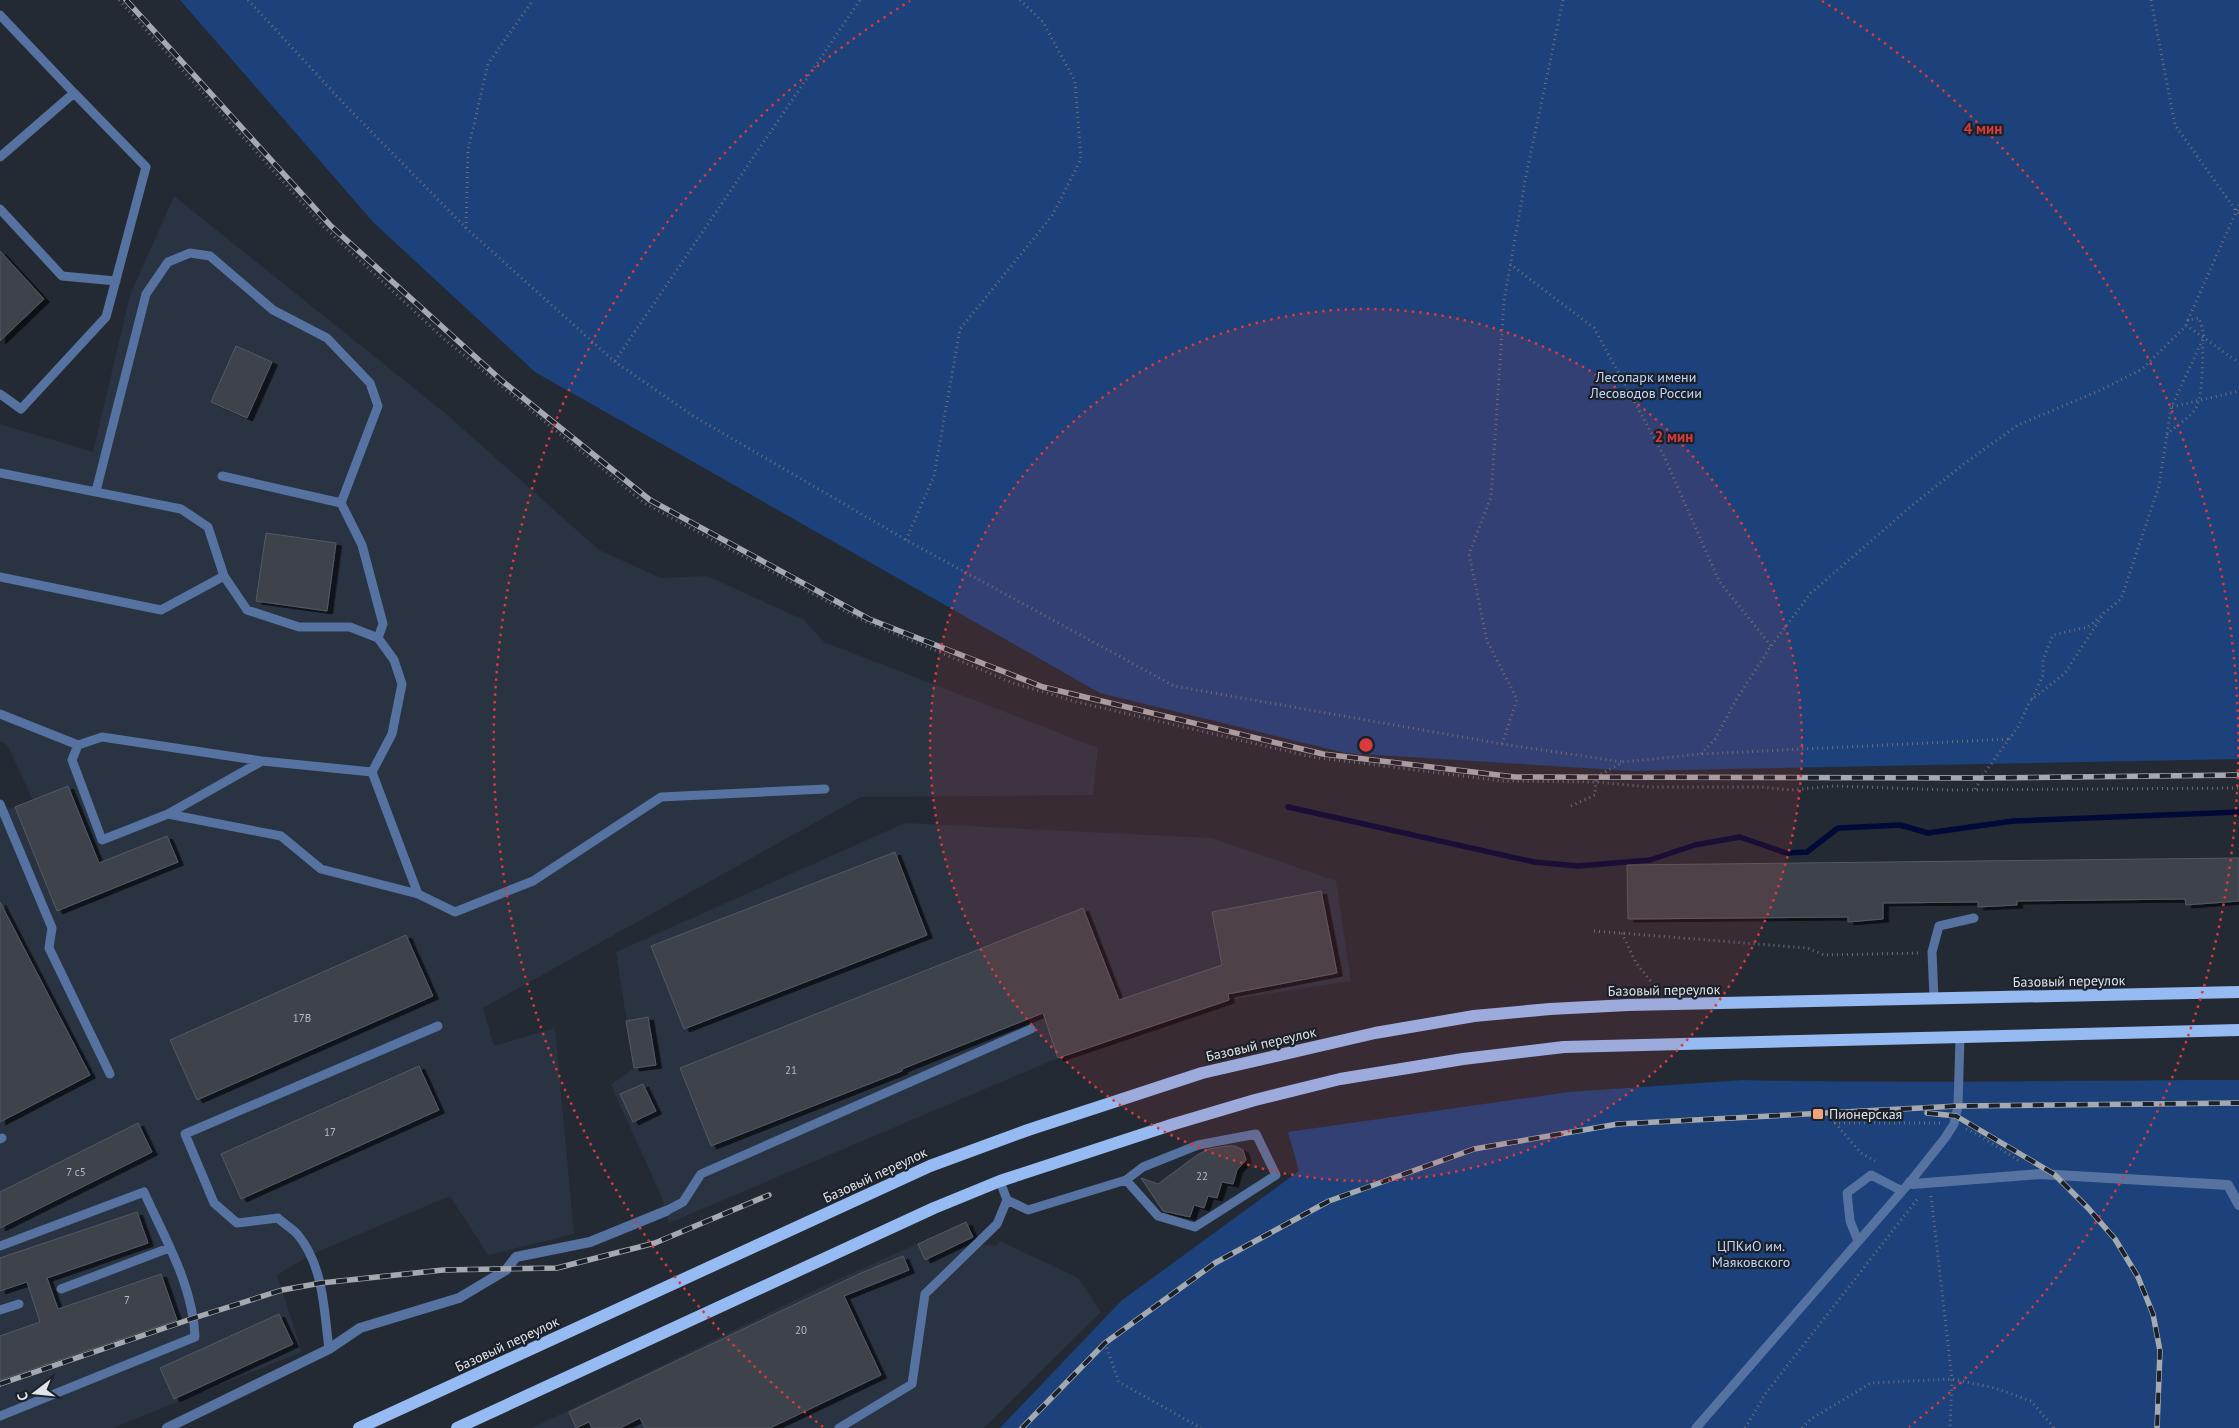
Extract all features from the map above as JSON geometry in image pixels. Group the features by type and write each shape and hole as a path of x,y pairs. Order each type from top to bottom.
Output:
{"main road":[{"name":"Базовый переулок","path":"359,1428 930,1166 1020,1133 1202,1073 1375,1033 1483,1015 1550,1009 1628,1005 2239,992"},
{"path":"457,1428 934,1208 1000,1182 1174,1124 1255,1100 1340,1079 1463,1059 1564,1047 2239,1030"}],"street":[{"path":"1910,1182 1913,1184 2054,1174 2228,1185 2239,1205"},
{"path":"167,1428 329,1350 360,1328 459,1298 506,1270 516,1257 590,1242 666,1211"}],"lane":[{"path":"0,15 146,167 106,317 21,409 0,394"},
{"path":"0,156 74,93"},
{"path":"0,209 62,276 116,281"},
{"path":"96,491 146,294 168,262 190,253 210,256 272,310 327,338 370,383 378,406 341,503 362,545 383,624 378,638"},
{"path":"0,474 96,491 181,509 208,527 224,576 247,610 299,627 350,628 378,638 394,660 402,684 392,734 372,772 418,894"},
{"path":"222,476 341,503"},
{"path":"0,577 161,610 224,576"},
{"path":"0,714 78,745 102,737 262,761 372,772"},
{"path":"78,745 72,760 102,840 168,814 262,761"},
{"path":"168,814 281,836 321,869 418,894 455,912 532,881 661,796 825,789"},
{"path":"0,804 52,928 49,948 110,1074"},
{"path":"1934,998 1932,952 1939,926 1974,918"},
{"path":"329,1350 321,1283 310,1255 298,1235 278,1218 237,1223 214,1203 185,1134 438,1026"},
{"path":"666,1211 683,1202 701,1174 1031,1029"},
{"path":"1696,1428 1910,1182 1954,1124 1958,1106 1960,1037"},
{"path":"1000,1182 1007,1200 1028,1210 1126,1180 1143,1167 1198,1145 1256,1134 1276,1175 1195,1227 1158,1216 1126,1180"},
{"path":"1858,1241 1850,1221 1847,1193 1872,1175 1902,1191"},
{"path":"0,1246 144,1192 186,1288 194,1318 195,1337 0,1416"},
{"path":"839,1428 912,1384 925,1294 997,1224 1007,1200"},
{"path":"61,1289 169,1248"},
{"path":"0,1310 19,1304"}],"path":[{"path":"119,0 324,227 452,345 644,503 860,619 1022,685 1076,702 1312,757 1502,781 1596,782 1650,787 1760,787 1790,790 1834,786 1975,790 2239,788"},
{"path":"248,0 348,108 466,228 615,362 695,417 906,540 1174,686 1502,744 1623,762 1701,754 2010,739"},
{"path":"466,228 468,150 488,64 533,0"},
{"path":"615,362 860,0"},
{"path":"906,540 934,476 960,329 1052,216 1081,159 1075,81 1043,22 1020,0"},
{"path":"1502,744 1517,699 1487,641 1469,554 1491,497 1504,300 1526,176 1563,0"},
{"path":"2151,0 2175,126 2239,215"},
{"path":"1701,754 1715,739 1736,700 1771,646 1811,593 1965,464 2018,425 2101,390 2142,369 2185,327 2239,205"},
{"path":"1510,264 1594,328 1664,456 1718,581 1771,646"},
{"path":"2166,436 2175,425 2192,414 2199,405 2204,334 2199,318 2188,320 2185,327"},
{"path":"2185,327 2239,364"},
{"path":"1975,790 1981,778 2010,739 2043,676 2043,660 2052,635 2088,627 2121,598 2159,486 2172,408 2203,339"},
{"path":"2172,408 2239,391"},
{"path":"2030,701 2065,673 2104,613"},
{"path":"1571,806 1595,795 1596,777 1623,762"},
{"path":"1594,931 1807,948 1824,955 1932,952"},
{"path":"1622,933 1636,963 1654,985"},
{"path":"1834,1123 1861,1153 1877,1163"},
{"path":"1929,1183 1952,1378 1950,1428"},
{"path":"1745,1428 1766,1393 1929,1183"},
{"path":"1105,1343 1118,1382 1201,1428"},
{"path":"1802,1428 1811,1419 1871,1383 1952,1378 1995,1388 2031,1401 2054,1428"}],"shaded area":[{"path":"174,196 445,413 599,550 661,578 707,576 804,620 824,642 1098,748 1093,795 861,797 483,1008 494,1046 555,1028 574,1234 488,1255 450,1196 310,1255 277,1275 302,1352 113,1428 0,1428 0,812 33,800 7,745 0,741 0,424 93,452 130,295"},
{"path":"905,823 1211,838 1336,881 1351,981 1229,1000 1058,1058 669,1223 662,1198 611,1085 634,1068 616,952"},
{"path":"966,1222 973,1238 969,1240 976,1244 996,1246 1000,1241 1078,1278 1101,1312 984,1428 532,1428 841,1278"}],"green space":[{"name":"Лесопарк имени Лесоводов России","path":"180,0 2239,0 2239,759 1632,771 1345,753 1100,693 535,372 374,223"},
{"name":"ЦПКиО им. Маяковского","path":"1743,1080 1929,1082 2239,1080 2239,1428 1000,1428 1121,1301 1299,1171 1288,1132 1569,1092"}],"building":[{"path":"0,251 44,299 0,341"},
{"path":"236,346 272,362 247,418 211,402"},
{"path":"266,533 336,543 327,611 256,601"},
{"path":"68,786 99,863 167,836 178,862 57,911 15,807"},
{"path":"895,852 927,935 684,1029 651,946"},
{"path":"2239,858 2239,901 2186,905 2185,899 2017,901 2017,905 1978,907 1978,902 1883,903 1883,919 1848,922 1848,917 1628,919 1627,865"},
{"path":"1321,891 1337,973 1228,994 1229,1000 1058,1058 1043,1013 711,1146 680,1068 1083,908 1119,1000 1222,965 1212,912"},
{"path":"0,902 90,1075 0,1122"},
{"path":"406,935 433,996 197,1100 170,1040"},
{"path":"648,1017 656,1065 634,1068 626,1021"},
{"path":"419,1066 439,1110 241,1199 221,1154"},
{"path":"643,1084 656,1111 633,1122 620,1094"},
{"path":"138,1123 152,1152 0,1228 0,1192"},
{"path":"1235,1146 1243,1150 1246,1160 1237,1170 1233,1184 1222,1182 1217,1198 1208,1196 1204,1208 1194,1205 1190,1217 1163,1211 1141,1178 1158,1184 1197,1155 1209,1149"},
{"path":"137,1212 148,1243 47,1278 58,1309 161,1274 177,1320 0,1380 0,1336 40,1322 27,1282 0,1291 0,1258"},
{"path":"966,1222 973,1237 925,1260 918,1244"},
{"path":"903,1256 909,1270 844,1296 881,1375 770,1428 645,1428 640,1418 620,1428 592,1428 589,1422 576,1428 569,1412 861,1273"},
{"path":"279,1314 293,1344 174,1399 160,1368"}],"waterway":[{"path":"1288,807 1534,862 1578,866 1650,860 1695,845 1740,837 1786,853 1807,852 1838,828 1900,825 1928,833 2013,821 2239,812"}],"railway":[{"path":"126,0 331,226 501,380 650,500 869,619 1043,687 1323,754 1515,777 1981,778 2239,775"},
{"path":"1022,1428 1105,1343 1215,1263 1329,1201 1474,1149 1618,1124 1958,1106 2239,1103"},
{"path":"1927,1113 1956,1116 2054,1174 2088,1208 2115,1239 2138,1277 2153,1314 2160,1351 2157,1428"},
{"path":"0,1384 282,1290 321,1283 443,1270 557,1268 655,1243 769,1195"}],"place":[{"name":"Пионерская","path":"1818,1114"}]}
